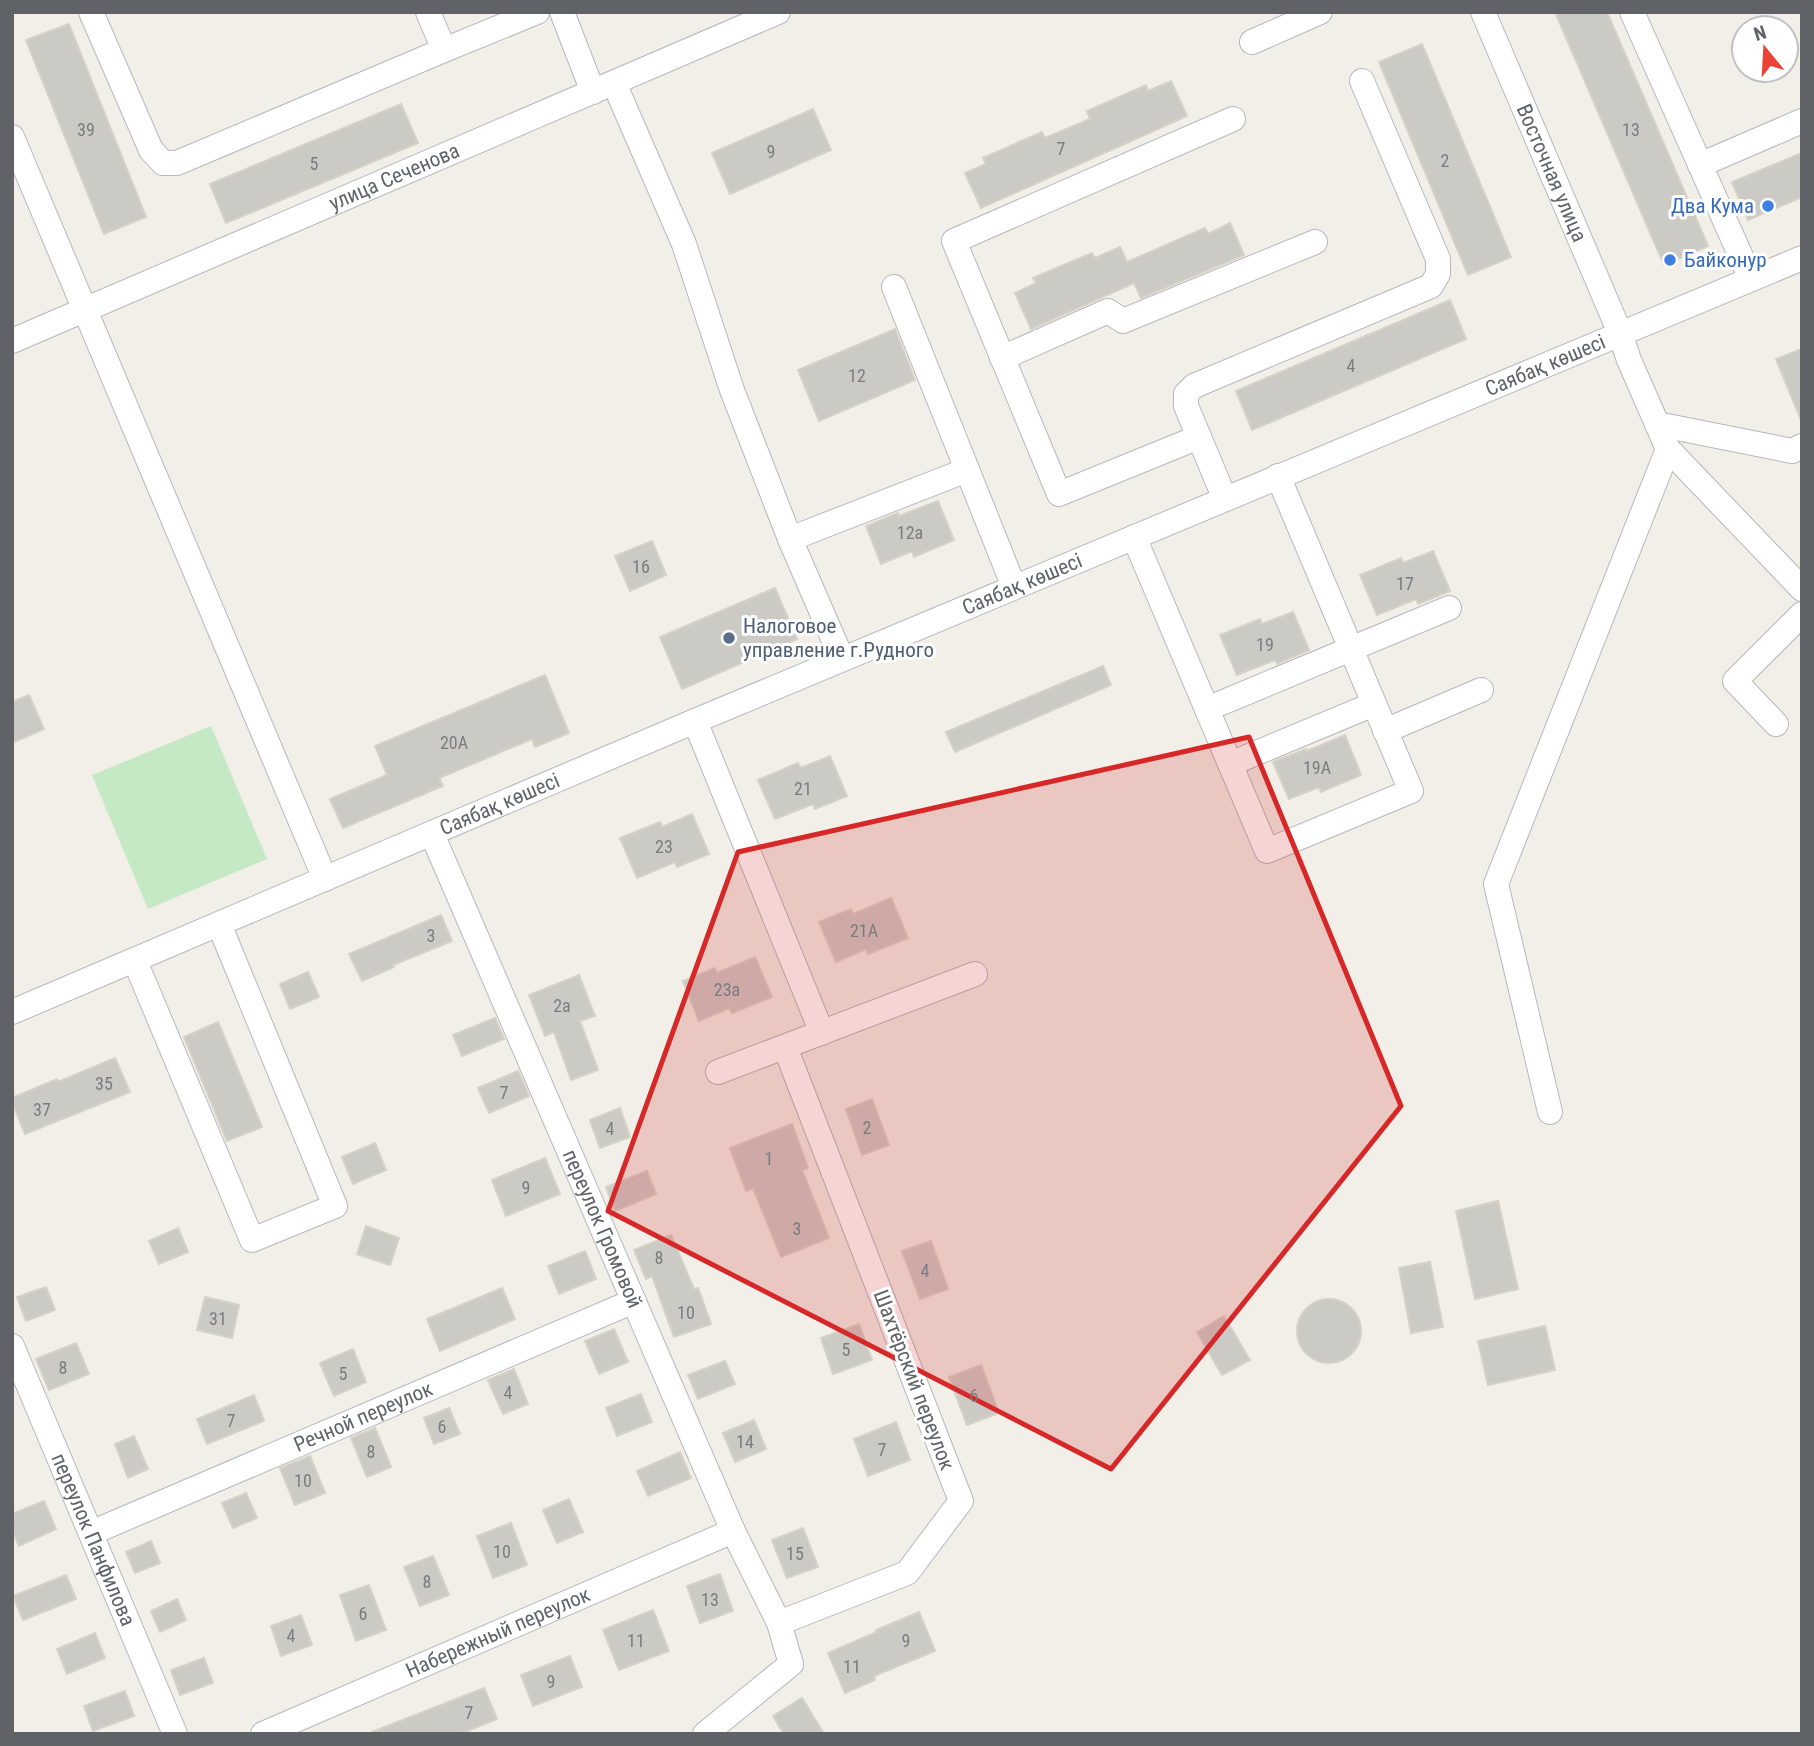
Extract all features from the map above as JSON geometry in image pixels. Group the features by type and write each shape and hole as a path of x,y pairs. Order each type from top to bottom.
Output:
{"street":[{"path":"92,12 151,150 163,163 177,163 537,12"},
{"path":"428,12 444,50"},
{"path":"562,12 684,244 732,390 790,540 842,659"},
{"name":"улица Сеченова","path":"12,341 778,12"},
{"path":"1252,42 1320,12"},
{"name":"Восточная улица","path":"1483,12 1668,449 1802,589"},
{"path":"1632,12 1751,279"},
{"path":"1225,499 1186,406 1186,394 1194,386 1431,286 1438,274 1438,260 1362,81"},
{"path":"1199,438 1059,494 954,242 1233,119"},
{"path":"1700,165 1802,121"},
{"path":"12,137 325,879"},
{"path":"1002,358 1108,311 1123,321 1315,242"},
{"name":"Саябақ көшесі","path":"12,1013 695,721 1802,258"},
{"path":"894,287 1014,587"},
{"path":"1657,424 1792,451 1802,446"},
{"path":"1550,1112 1496,884 1668,449"},
{"path":"790,540 967,470"},
{"path":"1134,537 1266,851 1411,791 1278,477"},
{"path":"1207,709 1448,608"},
{"path":"1776,724 1735,681 1802,614"},
{"path":"1385,731 1481,690"},
{"path":"1230,764 1374,704"},
{"path":"695,721 821,1033"},
{"name":"переулок Громовой","path":"432,834 733,1531 779,1623 791,1664 705,1734"},
{"path":"135,961 252,1240 335,1206 219,924"},
{"path":"718,1072 975,974"},
{"name":"Шахтёрский переулок","path":"779,1623 907,1573 961,1501 785,1047"},
{"name":"Речной переулок","path":"91,1532 634,1301"},
{"name":"переулок Панфилова","path":"12,1346 175,1734"},
{"name":"Набережный переулок","path":"263,1734 733,1531"}],"highlighted area":[{"path":"1249,737 1401,1106 1111,1469 608,1211 738,852"}],"green space":[{"path":"211,726 267,859 148,909 92,775"}],"building":[{"path":"1555,12 1607,12 1708,246 1664,265"},
{"path":"69,24 146,217 104,234 26,40"},
{"path":"1422,44 1511,257 1468,275 1379,62"},
{"path":"1171,81 1187,116 981,208 965,173 986,164 983,158 1042,132 1045,138 1090,119 1087,111 1146,85 1148,91"},
{"path":"401,104 418,143 226,223 210,184"},
{"path":"813,109 831,150 730,194 712,153"},
{"path":"1802,153 1802,197 1748,220 1732,182"},
{"path":"1230,223 1244,255 1141,298 1134,283 1031,329 1015,293 1036,283 1033,278 1092,253 1095,258 1120,247 1127,262 1205,228 1208,234"},
{"path":"1450,300 1466,339 1252,430 1236,391"},
{"path":"895,329 915,380 819,421 798,370"},
{"path":"1802,349 1802,420 1801,420 1776,359"},
{"path":"938,501 954,540 914,557 912,551 881,564 866,526"},
{"path":"652,541 666,575 630,591 615,556"},
{"path":"1433,551 1450,591 1418,604 1416,599 1377,615 1360,575 1401,558 1403,563"},
{"name":"Налоговое управление г.Рудного","path":"775,588 797,639 682,689 660,637"},
{"path":"1293,612 1309,650 1277,664 1275,660 1237,675 1220,635 1260,619 1262,624"},
{"path":"1103,666 1111,685 955,752 946,732"},
{"path":"545,675 569,733 535,747 532,739 439,778 443,786 343,828 330,799 387,775 375,746"},
{"path":"29,695 44,729 12,743 12,702"},
{"path":"1345,735 1361,775 1321,792 1319,787 1289,799 1273,762"},
{"path":"830,756 847,796 815,809 813,804 775,819 758,780 798,763 801,768"},
{"path":"692,814 709,854 677,867 675,862 637,878 620,838 660,822 662,827"},
{"path":"891,898 908,938 868,954 866,949 836,962 819,922 851,909 853,914"},
{"path":"441,915 452,941 362,981 349,954"},
{"path":"755,957 772,997 732,1013 729,1008 699,1021 683,981 715,968 717,973"},
{"path":"308,972 319,997 290,1009 280,984"},
{"path":"579,975 595,1016 580,1021 598,1070 571,1080 554,1032 545,1036 529,995"},
{"path":"495,1018 504,1039 462,1056 453,1035"},
{"path":"218,1022 262,1127 227,1141 184,1037"},
{"path":"115,1058 130,1092 25,1134 12,1098"},
{"path":"518,1071 529,1096 489,1113 478,1088"},
{"path":"872,1099 889,1145 862,1155 846,1109"},
{"path":"620,1108 630,1137 600,1148 590,1120"},
{"path":"792,1124 808,1168 802,1170 829,1238 781,1257 753,1188 746,1191 730,1148"},
{"path":"375,1143 386,1170 353,1184 342,1157"},
{"path":"545,1158 560,1194 506,1216 492,1180"},
{"path":"647,1171 656,1194 615,1211 606,1187"},
{"path":"1498,1201 1518,1289 1475,1299 1456,1211"},
{"path":"366,1226 399,1238 390,1265 357,1254"},
{"path":"178,1228 188,1252 159,1264 149,1241"},
{"path":"671,1235 694,1289 698,1288 711,1324 674,1337 652,1276 646,1279 634,1250"},
{"path":"931,1241 948,1289 920,1299 902,1251"},
{"path":"585,1251 596,1279 559,1294 548,1266"},
{"path":"1430,1262 1443,1327 1411,1333 1399,1268"},
{"path":"46,1287 55,1310 26,1321 17,1297"},
{"path":"502,1288 515,1319 440,1351 427,1319"},
{"path":"205,1297 239,1305 232,1338 197,1330"},
{"path":"1329,1299 1347,1305 1355,1313 1361,1331 1355,1349 1347,1357 1329,1363 1311,1357 1303,1349 1297,1331 1303,1313 1311,1305"},
{"path":"1224,1316 1250,1360 1222,1375 1197,1332"},
{"path":"859,1324 872,1360 833,1374 821,1338"},
{"path":"1545,1326 1555,1370 1488,1385 1478,1341"},
{"path":"614,1329 628,1362 599,1374 585,1341"},
{"path":"76,1343 89,1374 49,1390 36,1359"},
{"path":"353,1349 366,1382 334,1396 320,1363"},
{"path":"725,1361 735,1384 698,1399 688,1375"},
{"path":"981,1365 999,1413 967,1425 949,1377"},
{"path":"514,1369 528,1404 503,1414 488,1380"},
{"path":"641,1394 652,1422 617,1436 606,1408"},
{"path":"254,1395 264,1421 207,1444 197,1419"},
{"path":"449,1408 460,1434 434,1444 424,1418"},
{"path":"754,1420 766,1449 735,1462 723,1433"},
{"path":"896,1422 910,1460 868,1476 854,1439"},
{"path":"375,1428 391,1467 367,1477 351,1438"},
{"path":"134,1436 148,1469 128,1478 115,1444"},
{"path":"680,1452 691,1478 648,1496 637,1471"},
{"path":"310,1456 325,1493 295,1505 280,1468"},
{"path":"246,1493 257,1518 233,1528 222,1503"},
{"path":"569,1499 583,1532 557,1543 543,1510"},
{"path":"44,1501 56,1529 19,1546 12,1530 12,1514"},
{"path":"511,1523 527,1565 493,1578 477,1536"},
{"path":"803,1528 818,1567 787,1578 772,1540"},
{"path":"151,1541 160,1563 135,1573 126,1552"},
{"path":"433,1556 449,1595 420,1606 404,1567"},
{"path":"720,1574 733,1611 700,1623 687,1586"},
{"path":"66,1575 76,1599 23,1620 13,1596"},
{"path":"369,1585 386,1630 356,1641 340,1595"},
{"path":"177,1599 186,1620 160,1632 151,1611"},
{"path":"653,1610 669,1651 619,1670 603,1630"},
{"path":"919,1612 935,1651 874,1676 875,1680 845,1693 828,1653"},
{"path":"301,1615 312,1645 281,1656 271,1626"},
{"path":"95,1633 105,1658 67,1674 57,1649"},
{"path":"570,1656 582,1687 533,1706 521,1675"},
{"path":"204,1658 213,1683 180,1695 171,1670"},
{"path":"484,1688 497,1719 460,1734 372,1734 372,1732"},
{"path":"125,1691 134,1716 93,1731 84,1706"},
{"path":"802,1698 824,1734 784,1734 773,1716"}],"place":[{"name":"Два Кума","path":"1768,206"},
{"name":"Байконур","path":"1670,260"},
{"name":"Налоговое управление г.Рудного","path":"729,638"}]}
